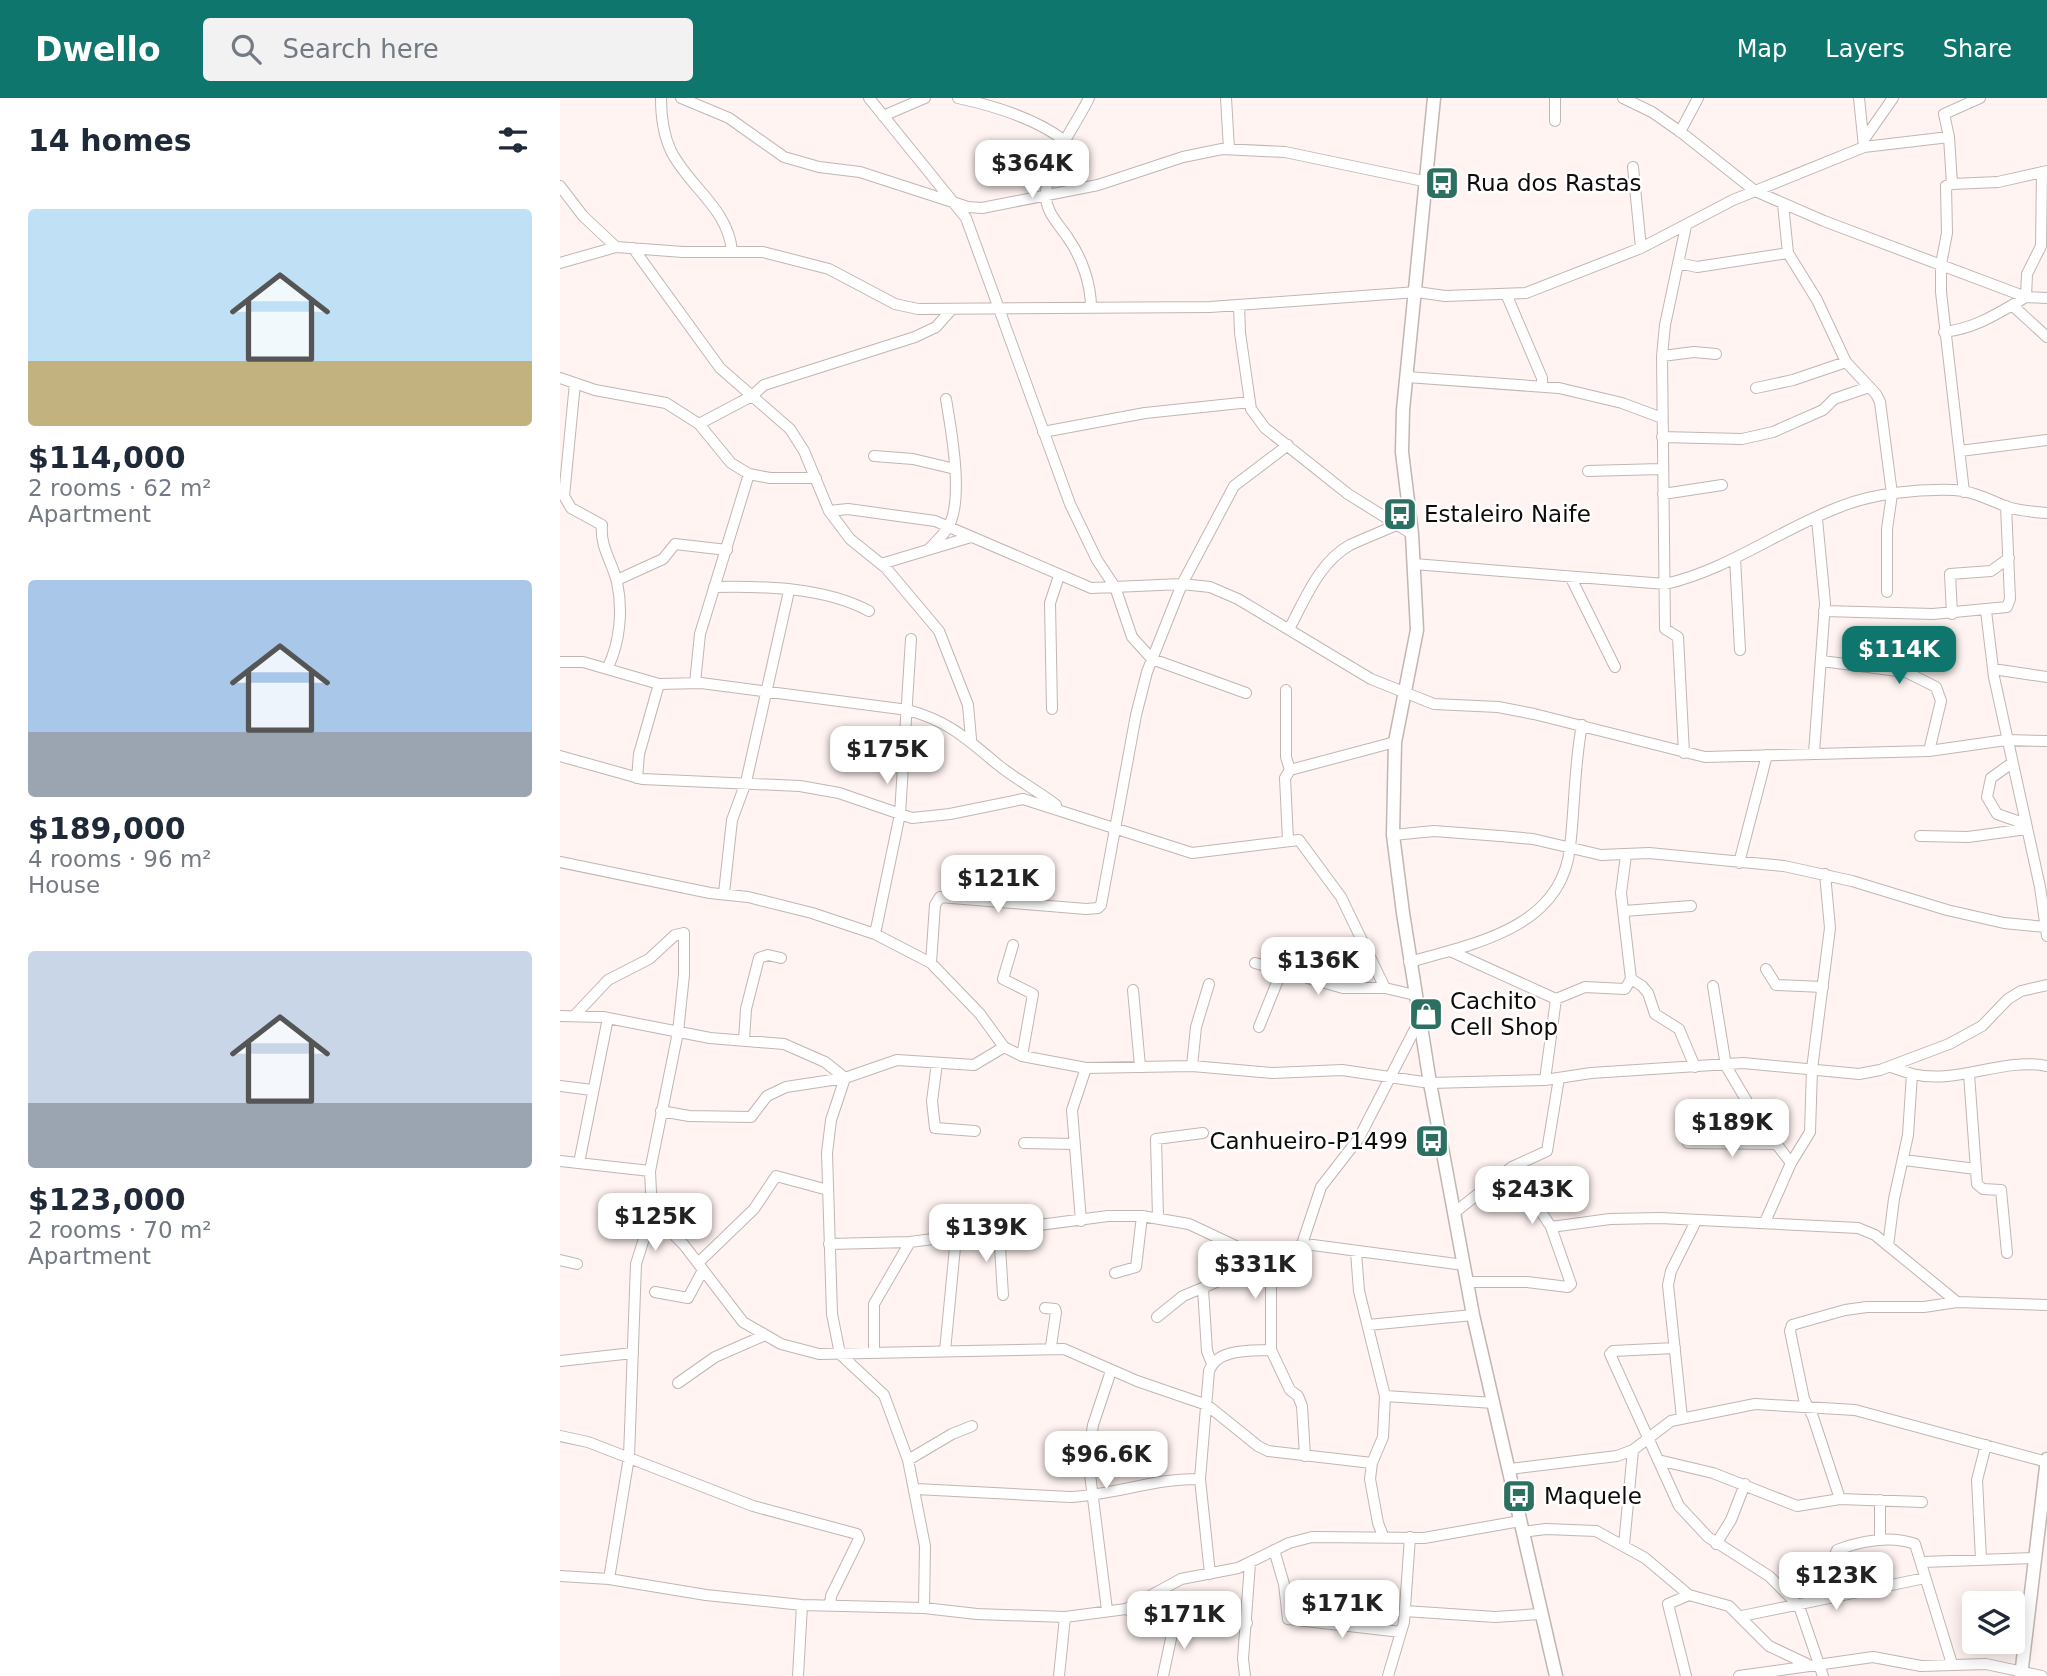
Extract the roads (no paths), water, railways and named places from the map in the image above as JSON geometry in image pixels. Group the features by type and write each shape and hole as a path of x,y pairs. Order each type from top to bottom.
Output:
{"street":[{"path":"661,98 664,134 671,151 722,218 732,239 733,251"},
{"path":"681,98 729,118 784,157 810,165 860,172 956,204 982,208 1046,193 1098,185 1184,157 1229,149 1285,152 1428,182"},
{"path":"869,98 966,218 1070,504 1097,560 1115,587 1128,628 1139,647 1152,659 1246,693"},
{"path":"883,116 925,98"},
{"path":"958,98 1023,118 1065,141"},
{"path":"1089,98 1065,141 1046,193 1050,213 1067,236 1085,272 1091,289 1090,308"},
{"path":"1226,98 1229,149"},
{"path":"1434,98 1402,452 1412,534 1418,630 1395,743 1393,835 1409,962 1473,1315 1556,1676"},
{"path":"1555,98 1555,121"},
{"path":"1623,98 1680,132 1755,191 2026,297 2047,298"},
{"path":"1680,132 1698,98"},
{"path":"1859,98 1865,142"},
{"path":"1865,142 1893,98"},
{"path":"1952,184 1949,137 1944,114 1980,98"},
{"path":"560,263 616,247 763,252 829,269 905,307 952,309 1239,305 1417,292 1445,296 1507,296 1546,286 1641,248 1755,191 1865,142 1949,137"},
{"path":"1633,167 1641,248"},
{"path":"1964,492 1944,332 1941,264 1947,233 1946,186 1998,182 2045,172 2040,246 2027,274 2026,297"},
{"path":"561,188 583,216 616,247"},
{"path":"1783,204 1788,253 1817,300 1846,362 1880,402 1892,494 1887,529 1887,592"},
{"path":"1684,753 1678,637 1665,629 1661,437 1662,356 1686,226"},
{"path":"633,248 720,368 790,429 804,451 829,511 850,539 881,564 939,631 968,705 971,739"},
{"path":"1678,263 1696,267 1788,253"},
{"path":"1507,296 1542,378 1542,386"},
{"path":"1944,332 1966,329 2026,297"},
{"path":"1239,305 1240,333 1251,410 1265,428 1348,494 1412,534"},
{"path":"2012,305 2047,337"},
{"path":"699,424 752,396 764,385 915,337 936,327 952,309"},
{"path":"1662,356 1694,352 1716,354"},
{"path":"1756,388 1793,380 1846,362"},
{"path":"1407,377 1542,386 1599,397 1662,418"},
{"path":"560,378 594,390 666,403 699,424 731,463 749,474 771,478 816,478"},
{"path":"575,383 564,447 566,503 602,525 603,549 617,580 619,624 615,652 607,667"},
{"path":"1661,437 1742,439 1773,432 1823,410 1834,399 1869,387"},
{"path":"929,549 948,527 955,469 946,400"},
{"path":"1043,432 1145,413 1250,402"},
{"path":"1960,451 2047,440"},
{"path":"931,963 936,905 940,897 1098,908 1103,898 1136,715 1152,659 1182,584 1234,486 1288,445"},
{"path":"874,456 913,459 955,469"},
{"path":"1588,471 1661,469"},
{"path":"695,683 697,643 749,474"},
{"path":"1663,494 1722,485"},
{"path":"1413,564 1665,584 1684,580 1735,558 1842,506 1892,494 1964,492 1992,499 2006,506 2047,513"},
{"path":"1824,611 1952,614 2007,607 2006,506"},
{"path":"829,511 848,509 936,521 1091,588 1182,584 1210,587 1238,599 1371,679 1434,704 1499,707 1582,724 1705,758 1929,751 2006,740 2047,741"},
{"path":"1814,753 1824,611 1817,519"},
{"path":"1289,629 1315,581 1333,558 1349,546 1396,525"},
{"path":"881,564 971,537"},
{"path":"617,580 663,559 675,544 727,550"},
{"path":"1735,558 1740,650"},
{"path":"1952,614 1950,574 1991,571 2008,558"},
{"path":"1052,709 1050,603 1059,576"},
{"path":"1571,578 1615,667"},
{"path":"714,587 789,591 832,597 869,611"},
{"path":"724,893 732,820 746,782 789,591"},
{"path":"1393,835 1434,831 1533,839 1601,855 1649,853 1825,874 1947,910 2046,932 2006,740 1986,611"},
{"path":"875,934 900,814 911,639"},
{"path":"1822,661 1906,672 1936,687 1941,701 1929,751"},
{"path":"560,662 583,662 607,667 638,680 659,684 695,683 768,690 908,710 929,716 971,739 998,765 1062,810"},
{"path":"1993,669 2047,677"},
{"path":"637,778 639,754 659,684"},
{"path":"1286,690 1286,757 1290,770"},
{"path":"1409,962 1451,951 1525,923 1555,893 1564,875 1570,848 1574,762 1582,724"},
{"path":"1288,840 1285,778 1290,770 1395,743"},
{"path":"1739,863 1767,755"},
{"path":"560,756 637,778 746,782 839,793 900,814 927,817 1023,799 1192,853 1229,851 1299,840 1341,897 1385,988"},
{"path":"2012,762 1992,778 1987,797 1997,814 2026,827"},
{"path":"1920,836 1968,837 2026,827"},
{"path":"1451,951 1556,999 1585,987 1625,989 1631,979 1622,892 1626,855"},
{"path":"560,862 724,893 812,913 875,934 931,963 980,1014 1004,1047 1022,1056 1086,1068 1192,1066 1273,1073 1342,1070 1430,1083 1545,1080 1726,1066 1743,1062 1859,1074 1891,1067 1949,1044 1982,1026 2008,999 2021,991 2047,985"},
{"path":"1765,1222 1791,1163 1810,1132 1812,1069 1830,928 1825,874"},
{"path":"1624,911 1691,906"},
{"path":"575,1015 608,980 649,959 675,936 684,933 684,975 678,1032 650,1171 652,1213 636,1264 629,1457 610,1579"},
{"path":"1013,945 1003,979 1033,994 1022,1056"},
{"path":"744,1040 746,1009 757,964 762,955 781,958"},
{"path":"1255,963 1343,988 1385,988 1415,995"},
{"path":"1766,968 1776,985 1823,986"},
{"path":"1259,1027 1282,970"},
{"path":"1631,979 1643,986 1655,1014 1679,1030 1695,1067"},
{"path":"1192,1066 1196,1027 1209,984"},
{"path":"1713,986 1726,1066 1758,1120 1791,1163"},
{"path":"1133,990 1140,1066"},
{"path":"1545,1080 1556,999"},
{"path":"560,1016 607,1018 709,1038 784,1044 825,1062 845,1078"},
{"path":"579,1163 607,1018"},
{"path":"1301,1244 1321,1187 1359,1138 1419,1021"},
{"path":"661,1111 699,1117 751,1117 775,1091 845,1078 897,1060 974,1065 1004,1047"},
{"path":"937,1063 932,1101 935,1128 975,1131"},
{"path":"1891,1067 1912,1074 1940,1078 2031,1064 2047,1066"},
{"path":"1081,1221 1072,1110 1086,1068"},
{"path":"1888,1246 1894,1199 1904,1160 1912,1074"},
{"path":"1969,1074 1979,1188 2001,1190 2007,1253"},
{"path":"1454,1213 1512,1167 1547,1151 1559,1077"},
{"path":"845,1078 828,1136 832,1314 840,1354 884,1395 908,1460 916,1489 925,1546 924,1608"},
{"path":"560,1086 592,1090"},
{"path":"1158,1217 1156,1139 1203,1133"},
{"path":"1024,1143 1074,1144"},
{"path":"1688,1143 1776,1144"},
{"path":"1904,1160 1976,1168"},
{"path":"560,1161 650,1171"},
{"path":"1467,1282 1527,1282 1568,1287 1572,1280 1550,1227 1512,1167"},
{"path":"655,1292 688,1298 700,1266 737,1228 776,1176 828,1190"},
{"path":"652,1213 700,1266 743,1322 763,1336 800,1351 840,1354 1051,1346 1111,1371 1207,1405 1258,1447 1305,1456 1373,1463"},
{"path":"829,1244 910,1242 1142,1216 1158,1217 1208,1231 1224,1242 1242,1249 1272,1250 1301,1244 1464,1265"},
{"path":"1115,1273 1136,1267 1142,1216"},
{"path":"1550,1227 1610,1219 1765,1222 1858,1228 1888,1246 1958,1302"},
{"path":"1682,1418 1669,1278 1696,1221"},
{"path":"999,1231 1003,1295"},
{"path":"945,1351 956,1237"},
{"path":"874,1352 874,1304 910,1242"},
{"path":"1157,1317 1183,1296 1219,1281 1224,1242"},
{"path":"1272,1250 1271,1350 1290,1390 1302,1406 1305,1456"},
{"path":"1356,1252 1359,1291 1385,1396 1383,1437 1373,1463 1372,1499 1383,1536"},
{"path":"560,1260 578,1264"},
{"path":"1203,1289 1207,1351 1212,1364 1200,1479 1210,1574"},
{"path":"1840,1499 1808,1409 1796,1366 1790,1331 1792,1325 1845,1310 1941,1306 1958,1302 2047,1305"},
{"path":"1045,1308 1055,1309 1056,1312 1051,1346"},
{"path":"1368,1325 1473,1315"},
{"path":"678,1383 715,1357 763,1336"},
{"path":"1675,1348 1613,1351 1610,1354 1679,1506 1716,1544 1769,1576 1799,1606 1823,1676"},
{"path":"1212,1364 1221,1356 1271,1350"},
{"path":"560,1361 633,1353"},
{"path":"1107,1610 1088,1458 1093,1425 1111,1371"},
{"path":"1385,1396 1494,1403"},
{"path":"1510,1469 1617,1456 1633,1450 1646,1437 1671,1421 1755,1404 1855,1410 2047,1461 2021,1673"},
{"path":"908,1460 952,1434 972,1426"},
{"path":"560,1436 588,1442 753,1506 857,1534 859,1539 831,1596 830,1605"},
{"path":"1981,1559 1978,1480 1986,1445"},
{"path":"1624,1545 1633,1450"},
{"path":"1658,1460 1745,1484 1797,1506 1840,1499 1922,1502"},
{"path":"916,1489 1008,1495 1091,1496 1155,1481 1200,1479"},
{"path":"1716,1544 1731,1520 1745,1484"},
{"path":"1880,1500 1880,1538"},
{"path":"560,1576 610,1579 802,1605 924,1608 977,1614 1065,1617 1126,1609 1181,1579 1250,1563 1274,1550 1312,1537 1441,1536 1521,1526 1596,1531 1624,1545 1689,1595 1729,1606 1742,1616 1769,1646 1807,1664"},
{"path":"1388,1676 1405,1611 1410,1537"},
{"path":"1835,1555 1837,1550 1851,1544 1880,1538 1913,1543 1922,1562 1952,1664"},
{"path":"1274,1550 1284,1584 1288,1619 1401,1632"},
{"path":"1922,1562 2035,1558"},
{"path":"1245,1676 1243,1659 1250,1563"},
{"path":"1742,1616 1926,1578"},
{"path":"1686,1676 1668,1604 1689,1595"},
{"path":"799,1676 802,1605"},
{"path":"1126,1609 1140,1616 1247,1623"},
{"path":"1405,1611 1495,1617 1540,1614"},
{"path":"1059,1676 1065,1617"},
{"path":"1163,1676 1175,1620"},
{"path":"1739,1676 1807,1664 1873,1657 1916,1665 1986,1664 2042,1676"}],"place":[{"name":"Rua dos Rastas","path":"1442,183"},
{"name":"Estaleiro Naife","path":"1400,514"},
{"name":"Cachito Cell Shop","path":"1426,1014"},
{"name":"Canhueiro-P1499","path":"1432,1141"},
{"name":"Maquele","path":"1519,1496"}]}
